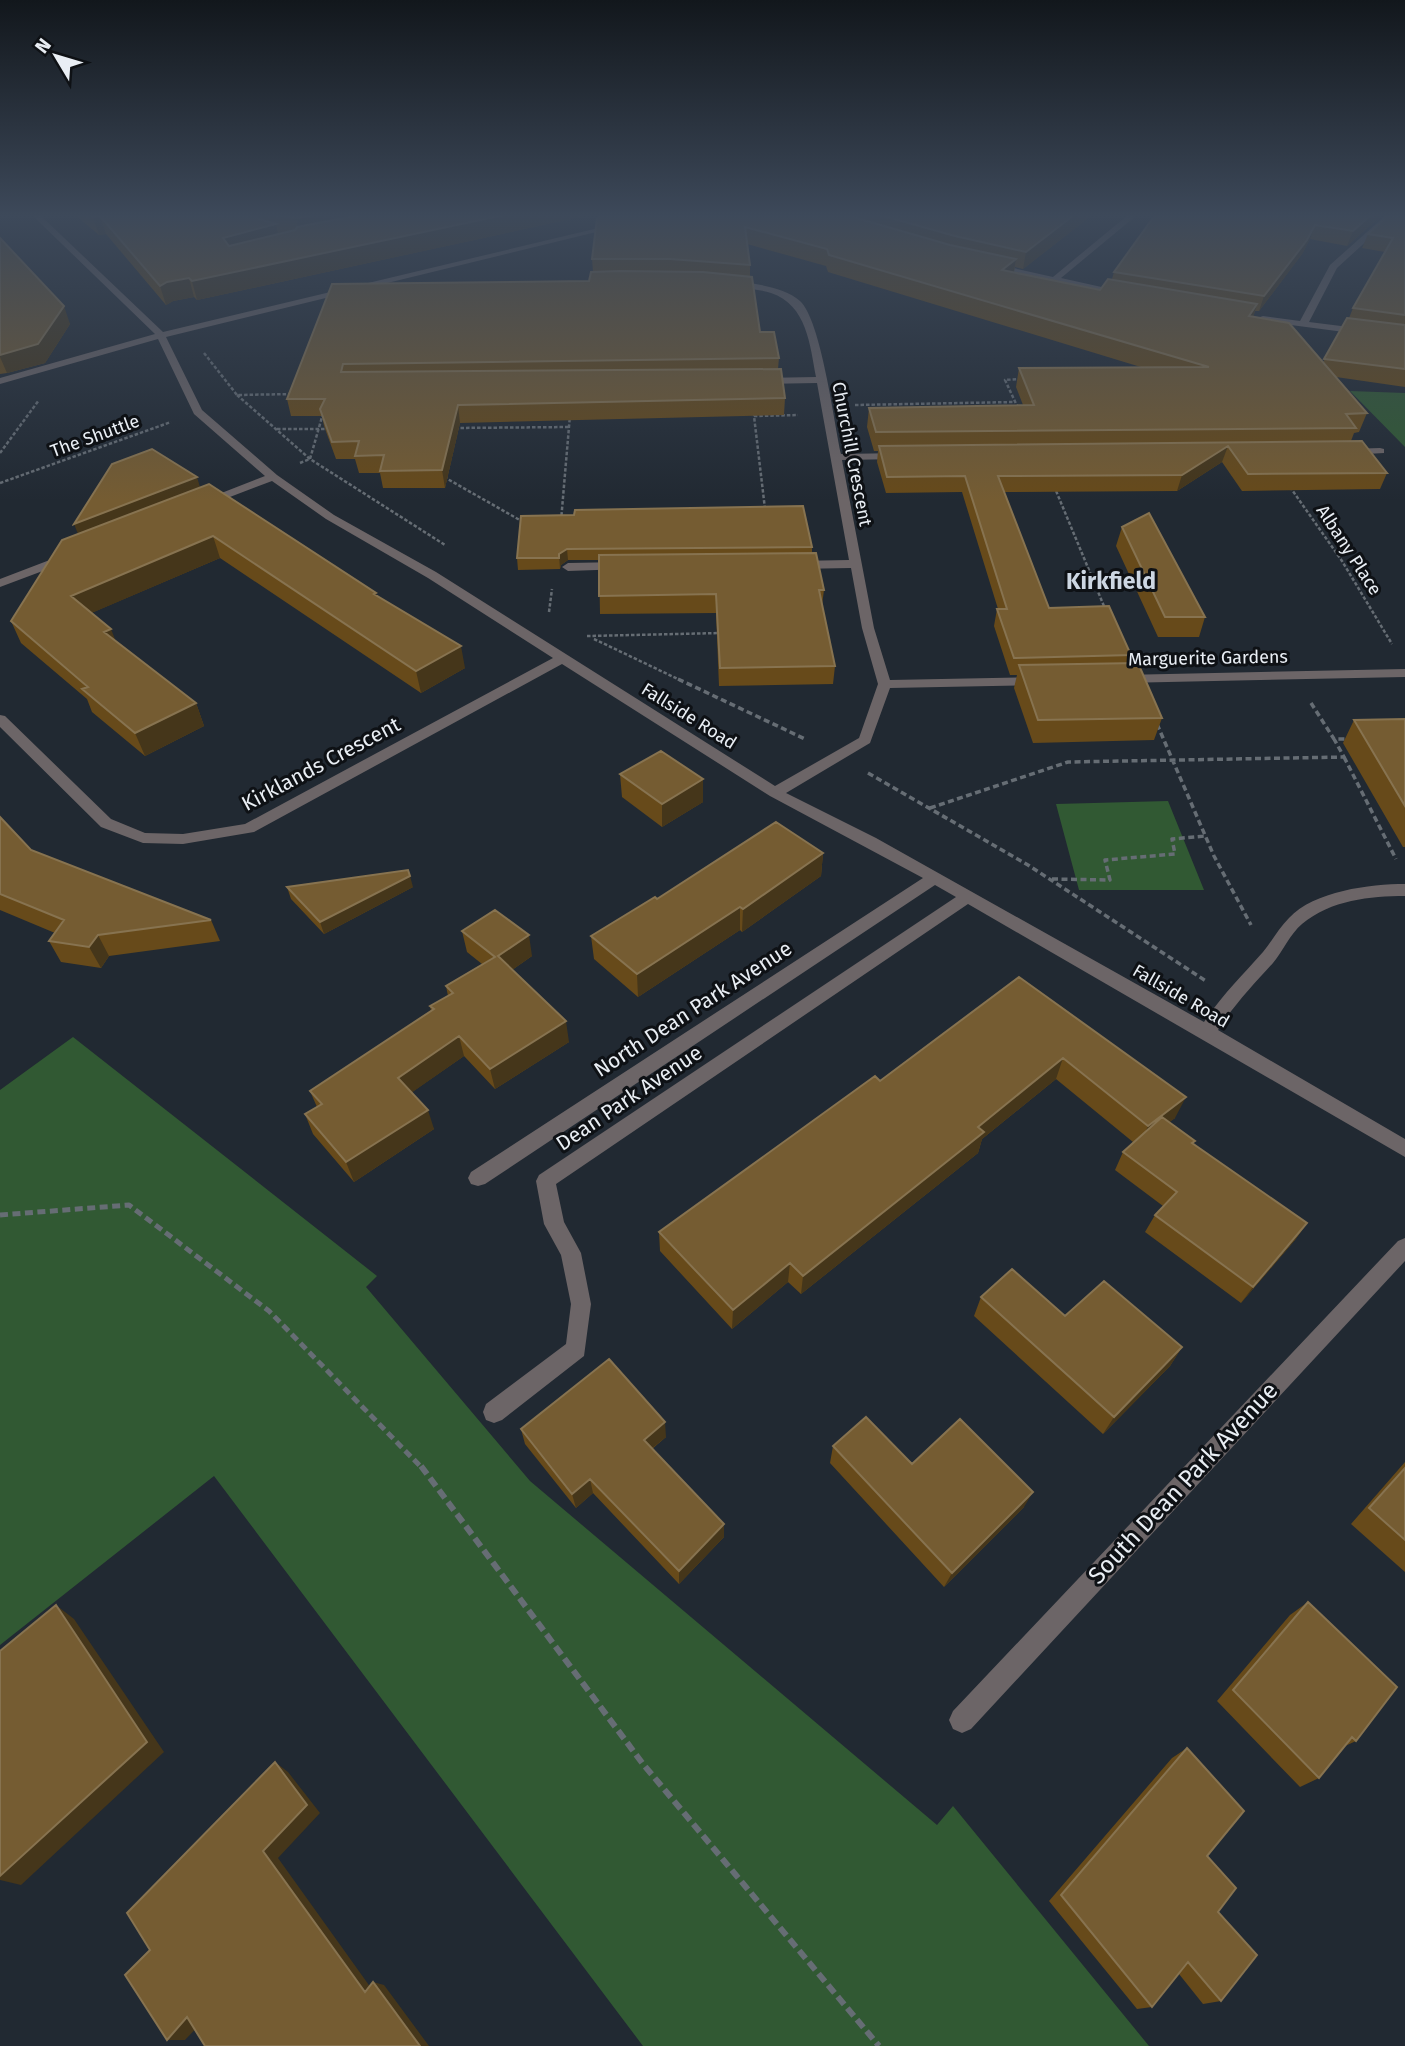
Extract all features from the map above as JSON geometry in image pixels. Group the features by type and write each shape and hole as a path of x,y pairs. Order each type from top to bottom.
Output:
{"street":[{"name":"Fallside Road","path":"136,310 162,335 198,412 273,477 330,517 432,575 775,793 871,842 1208,1032 1405,1149"},
{"path":"0,381 162,335 264,310"},
{"name":"Churchill Crescent","path":"801,310 813,336 868,628 885,684"},
{"path":"1303,324 1310,310"},
{"path":"1255,318 1405,337"},
{"path":"751,381 820,380"},
{"path":"1342,452 1380,451"},
{"path":"836,457 918,456"},
{"path":"195,507 273,477"},
{"path":"0,583 78,553"},
{"path":"787,565 855,564"},
{"path":"568,567 637,566"},
{"name":"Kirklands Crescent","path":"0,719 107,823 143,838 183,839 249,828 561,659"},
{"name":"Marguerite Gardens","path":"1108,680 1405,673"},
{"path":"775,793 865,740 885,684 1052,681"},
{"name":"North Dean Park Avenue","path":"478,1178 933,879"},
{"path":"1208,1032 1230,997 1268,957 1296,919 1325,903 1370,890 1405,890"},
{"name":"Dean Park Avenue","path":"494,1412 576,1349 581,1304 570,1253 554,1224 546,1181 967,897"},
{"name":"South Dean Park Avenue","path":"962,1720 1405,1247"}],"path":[{"path":"195,327 192,337 237,395 310,459 456,552"},
{"path":"1020,412 1005,380 1027,379"},
{"path":"237,395 303,394"},
{"path":"0,453 41,396"},
{"path":"753,509 765,509 754,416 826,410 1015,402"},
{"path":"310,459 326,405"},
{"path":"560,530 571,405"},
{"name":"The Shuttle","path":"0,484 198,412"},
{"path":"452,428 570,427"},
{"path":"276,429 331,429"},
{"path":"442,475 536,529"},
{"path":"1051,480 1109,617"},
{"name":"Albany Place","path":"1289,485 1342,561 1398,654"},
{"path":"549,612 554,579"},
{"path":"537,604 559,618"},
{"path":"578,630 838,755 1049,880 1230,997"},
{"path":"587,636 724,633"},
{"path":"1294,676 1334,739 1399,864"},
{"path":"1136,679 1205,836 1268,957"},
{"path":"1334,739 1357,739"},
{"path":"929,808 1068,762 1344,757"},
{"path":"1049,880 1110,880 1105,860 1175,854 1172,839 1205,836"},
{"path":"0,1215 130,1205 269,1311 416,1460 643,1764 879,2046"}],"green space":[{"path":"1350,391 1405,393 1405,447"},
{"path":"1168,801 1204,890 1079,890 1056,804"},
{"path":"73,1037 377,1276 366,1287 530,1481 937,1825 953,1806 1149,2046 643,2046 214,1476 0,1645 0,1090"}],"building":[{"path":"0,310 61,310 38,344 0,355"},
{"path":"322,310 757,310 760,332 774,332 779,358 343,364 341,372 781,369 785,398 458,405 442,470 380,471 384,455 355,456 359,441 332,442 320,409 325,399 287,399"},
{"path":"1017,310 1253,310 1249,316 1289,323 1367,413 1346,414 1356,428 876,432 869,408 1034,405 1019,368 1209,367"},
{"path":"1371,310 1405,310 1405,315"},
{"path":"1347,318 1405,325 1405,369 1324,359"},
{"path":"1362,441 1387,473 1248,474 1228,446 1182,475 998,476 1049,608 1109,606 1131,655 1014,658 997,609 1007,609 965,476 887,477 879,446"},
{"path":"152,449 197,477 74,524 112,464"},
{"path":"209,484 376,593 374,594 461,646 416,671 213,536 71,596 111,629 104,632 196,703 135,733 82,689 88,687 11,621 62,540"},
{"path":"803,506 812,547 567,549 559,554 559,558 517,558 521,516 574,515 575,510"},
{"path":"1149,513 1205,617 1165,617 1122,527"},
{"path":"816,553 824,590 819,590 835,666 720,668 716,594 599,596 599,555"},
{"path":"1138,663 1162,718 1038,720 1019,665"},
{"path":"1405,719 1405,806 1354,720"},
{"path":"661,751 703,779 662,804 620,774"},
{"path":"0,817 31,850 211,920 98,935 89,947 49,941 64,920 0,894"},
{"path":"776,822 823,853 743,909 740,907 637,974 591,936 655,897 657,899"},
{"path":"408,870 410,876 320,922 287,887"},
{"path":"495,910 529,935 498,956 566,1021 490,1069 459,1036 398,1078 428,1110 346,1162 305,1114 322,1104 310,1091 434,1009 430,1006 453,993 446,986 495,957 462,931"},
{"path":"1019,977 1186,1097 1148,1126 1063,1058 978,1127 984,1132 803,1276 790,1263 733,1310 659,1232 875,1076 880,1081"},
{"path":"1162,1117 1195,1141 1192,1143 1307,1223 1253,1287 1155,1215 1177,1192 1123,1152"},
{"path":"1012,1269 1065,1316 1104,1281 1182,1347 1114,1417 981,1297"},
{"path":"609,1359 665,1422 644,1440 724,1524 679,1571 590,1479 572,1494 521,1429"},
{"path":"866,1417 912,1464 960,1419 1033,1492 952,1573 833,1446"},
{"path":"1405,1468 1405,1540 1369,1508"},
{"path":"1308,1602 1397,1687 1356,1741 1352,1737 1319,1778 1233,1690"},
{"path":"56,1605 147,1742 0,1876 0,1651"},
{"path":"1187,1748 1244,1811 1207,1856 1236,1888 1218,1912 1257,1955 1221,2001 1188,1962 1152,2007 1061,1895"},
{"path":"275,1762 307,1805 263,1851 365,1992 373,1982 420,2046 205,2046 187,2017 167,2040 125,1975 150,1950 127,1913"}],"district":[{"name":"Kirkfield","path":"1111,581"}]}
